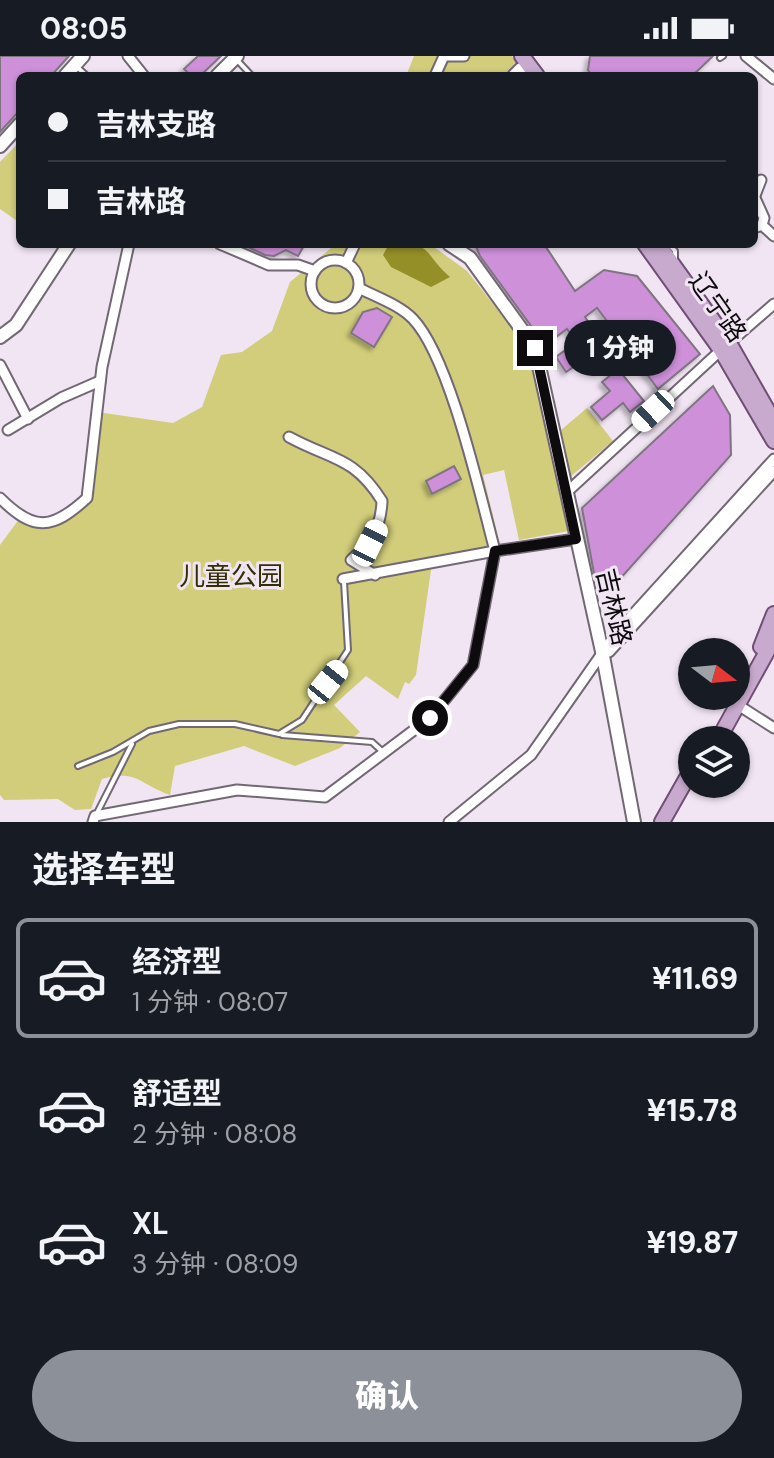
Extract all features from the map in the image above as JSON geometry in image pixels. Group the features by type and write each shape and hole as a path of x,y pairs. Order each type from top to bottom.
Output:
{"main road":[{"name":"辽宁路","path":"648,248 725,346 774,441"},
{"name":"辽宁路","path":"661,248 774,422"},
{"path":"750,667 774,614"},
{"path":"750,676 774,639"},
{"path":"662,822 678,794"},
{"path":"671,822 685,798"}],"street":[{"path":"128,56 141,72"},
{"path":"446,56 464,56"},
{"path":"746,56 774,79"},
{"path":"221,72 236,57"},
{"path":"0,146 16,128"},
{"path":"758,188 761,180"},
{"path":"758,206 764,218 758,227 774,236"},
{"path":"0,337 16,325 66,248"},
{"path":"0,498 20,518 41,524 66,517 87,498 100,381 128,248"},
{"path":"229,248 269,265 298,265 315,271"},
{"path":"346,263 353,248"},
{"name":"吉林路","path":"455,248 470,258 535,348 603,656 634,822"},
{"path":"326,262 346,263 357,273 359,288 346,306 323,305 313,294 315,271 326,262"},
{"path":"94,819 237,790 325,797 430,718 473,665 495,551 467,448 430,341 411,316 359,288"},
{"path":"567,492 774,304"},
{"path":"0,365 28,419"},
{"path":"8,430 100,381"},
{"path":"289,437 316,452 346,460 376,490 382,501 381,520 370,543 351,560 375,575"},
{"path":"449,822 531,755 617,632 774,459"},
{"path":"603,656 774,471"},
{"path":"343,579 576,539"},
{"path":"750,709 774,728"}],"lane":[{"path":"672,248 675,267"},
{"path":"279,734 302,720 348,650 343,579"},
{"path":"78,766 133,742 149,731 179,724 235,724 279,734 372,742 384,753"},
{"path":"94,819 133,742"}],"green space":[{"path":"414,56 512,56 516,62 507,72 408,72"},
{"path":"16,145 16,220 0,209 0,162"},
{"name":"儿童公园","path":"331,248 435,248 467,271 530,350 569,531 519,540 504,470 483,475 500,544 446,555 432,563 416,675 409,684 405,682 398,699 366,676 334,705 360,732 340,748 295,766 244,746 175,766 170,795 138,779 114,776 102,779 91,809 75,810 58,799 4,800 0,795 0,545 20,518 41,524 87,498 97,412 173,423 202,407 221,355 242,352 272,331 290,282"},
{"path":"587,408 613,441 570,477 561,430"}],"shaded area":[{"path":"387,248 423,248 450,277 431,287 391,267 383,255"}],"building":[{"path":"0,56 69,56 55,72 16,72 16,114 0,132"},
{"path":"198,56 221,56 204,72 187,72 184,69"},
{"path":"590,56 713,56 696,72 588,70"},
{"path":"250,248 303,248 298,256 286,250 274,256"},
{"path":"477,248 547,248 575,291 604,270 637,276 700,354 658,389 634,357 646,347 640,340 628,349 597,308 585,317 614,358 596,371 586,358 566,372 556,357 576,342 567,329 545,345"},
{"path":"377,308 392,317 374,347 351,333 363,312"},
{"path":"618,369 644,401 630,412 623,403 602,420 591,407 610,391 602,382"},
{"path":"713,386 730,415 731,455 619,580 595,579 582,508"},
{"path":"454,466 461,479 432,494 426,481"}],"route":[{"path":"430,718 473,665 495,551 576,539 535,348"}]}
